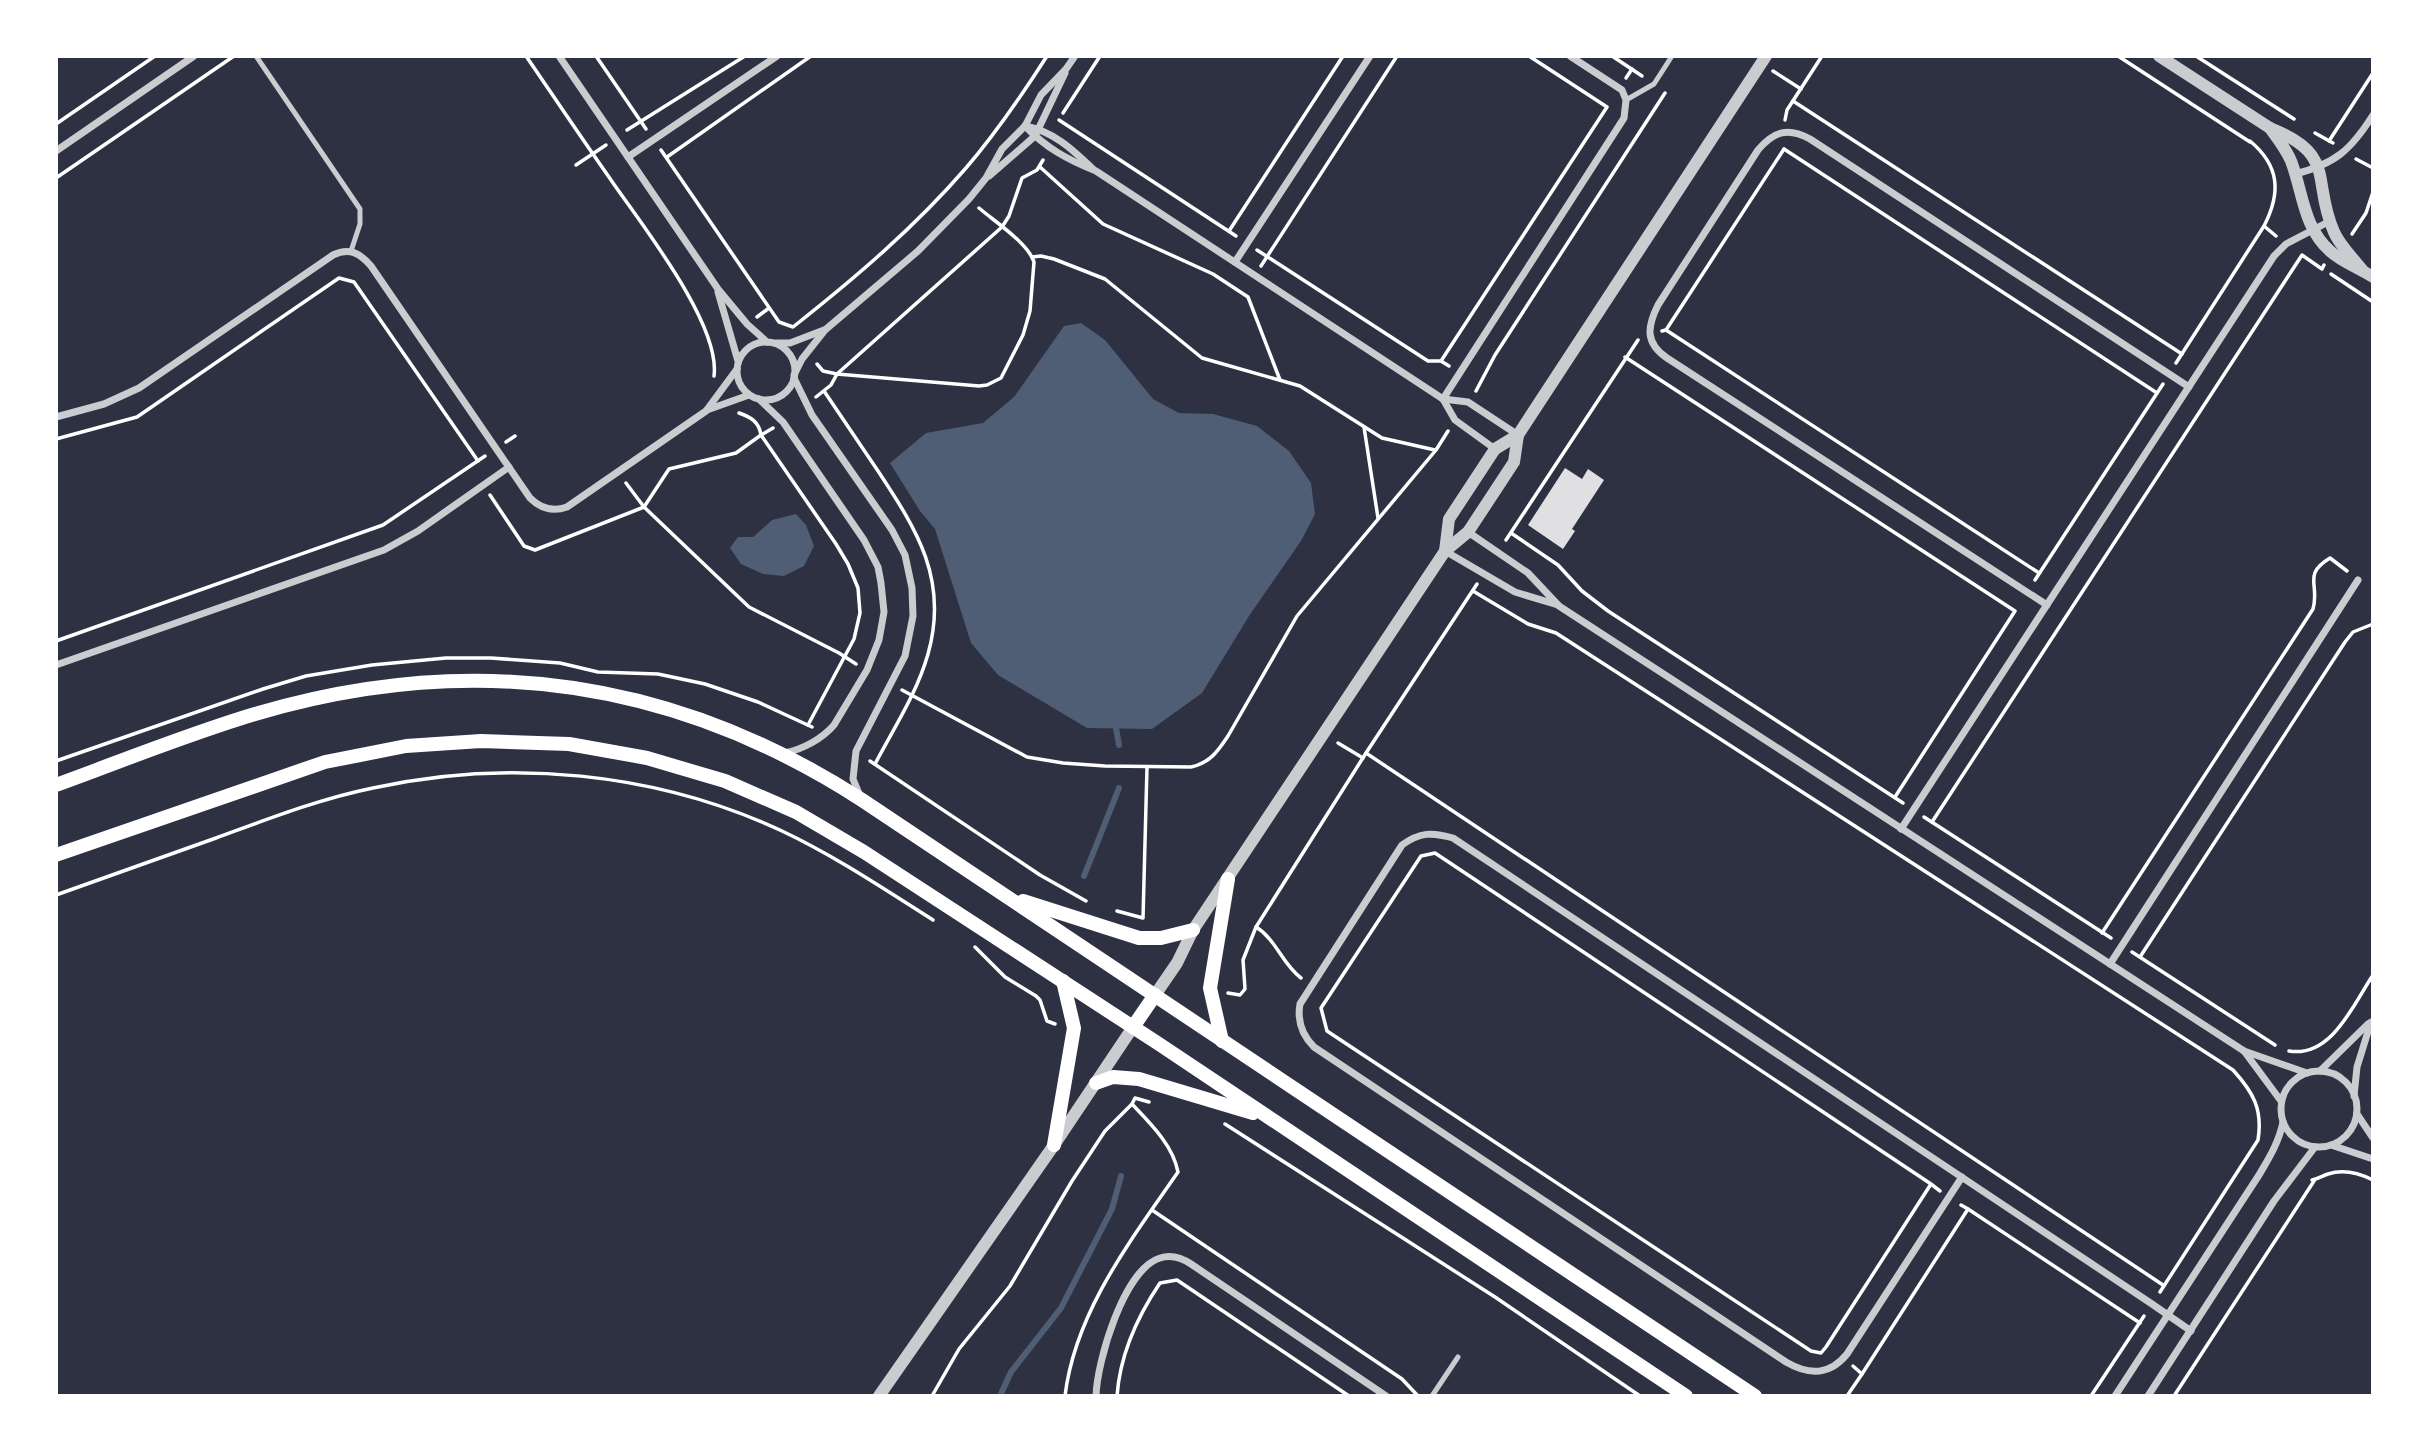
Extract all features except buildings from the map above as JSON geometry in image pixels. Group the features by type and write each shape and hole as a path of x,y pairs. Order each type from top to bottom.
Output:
{"main road":[{"path":"56,785 255,714 334,694 435,681 484,680 573,687 646,701 720,725 784,753 863,800 1748,1395"},
{"path":"56,855 325,762 406,746 455,742 569,744 647,758 725,781 796,812 864,852 1133,1027 1686,1396"},
{"path":"1222,1041 1210,988 1228,878"},
{"path":"999,893 1139,938 1161,938 1193,930"},
{"path":"1054,1145 1074,1028 1063,981"},
{"path":"1133,1027 1155,995"},
{"path":"1096,1083 1113,1077 1139,1079 1271,1119"}],"street":[{"path":"56,151 194,56"},
{"path":"559,56 718,289 747,324 788,353 795,367 794,376 812,415 892,530 905,555 912,588 913,616 905,656 856,751 853,779 863,800"},
{"path":"628,157 777,56"},
{"path":"986,178 1002,149 1025,126 1041,95 1075,56"},
{"path":"1235,262 1370,56"},
{"path":"1443,399 1624,118 1626,100 1617,87 1570,56"},
{"path":"2159,56 2302,145 2320,168 2336,248"},
{"path":"1155,995 1177,963 1193,930 1445,551 1468,532 1514,462 1518,435 1764,60"},
{"path":"718,289 741,386 749,395 759,399 781,396 787,391 802,359 825,330 918,251 986,178 1037,132 1066,69"},
{"path":"2295,174 2320,168 2347,151 2373,115"},
{"path":"2266,125 2286,149 2313,231 2368,274"},
{"path":"1025,126 1057,138 1096,172 1443,399 1468,402 1518,435"},
{"path":"2046,605 1667,358 1654,346 1649,335 1649,324 1658,305 1758,150 1774,134 1783,131 1797,132 1810,139 2189,387"},
{"path":"1037,132 1050,149 1096,172"},
{"path":"1901,829 2274,256 2286,244 2330,221"},
{"path":"56,417 104,404 139,388 333,255 351,251 371,266 536,504 555,510 567,507 706,411 749,395"},
{"path":"706,411 738,365 741,355 752,345 790,343 825,330"},
{"path":"759,399 783,422 864,540 877,568 884,598 883,626 875,653 834,724 826,734 796,751 784,753"},
{"path":"1443,399 1455,420 1514,462"},
{"path":"1445,551 1449,519 1495,449 1518,435"},
{"path":"56,665 384,550 418,531 509,467"},
{"path":"1449,519 1528,573 1559,606 2244,1051 2306,1073"},
{"path":"1445,551 1515,592 1559,606"},
{"path":"2110,964 2358,580"},
{"path":"1962,1177 1843,1359 1829,1369 1804,1371 1786,1362 1314,1047 1304,1035 1299,1019 1300,1004 1402,845 1415,836 1433,832 1453,838 1962,1177 2152,1304 2169,1315 2191,1331"},
{"path":"2320,1071 2372,1020"},
{"path":"2372,1020 2357,1067 2354,1096 2357,1114 2373,1138"},
{"path":"879,1396 1133,1027"},
{"path":"2115,1396 2263,1167 2281,1133 2281,1101 2244,1051"},
{"path":"2281,1101 2295,1079 2306,1073 2320,1071 2341,1078 2354,1096"},
{"path":"2331,1145 2349,1133 2357,1114"},
{"path":"2283,1122 2295,1139 2315,1147 2331,1145 2373,1159"},
{"path":"2148,1396 2274,1201 2315,1147"},
{"path":"1096,1396 1108,1336 1128,1293 1139,1274 1154,1261 1174,1256 1191,1264 1386,1396"}],"lane":[{"path":"256,56 360,209 360,224 351,251"},
{"path":"1626,100 1654,84 1672,56"},
{"path":"1432,1396 1458,1357"}],"path":[{"path":"56,124 155,56"},
{"path":"56,178 234,56"},
{"path":"526,56 681,282 709,339 716,364 714,379"},
{"path":"596,56 779,323 793,327 874,261 966,168 998,128 1047,56"},
{"path":"576,165 640,121 745,56"},
{"path":"666,158 811,56"},
{"path":"1229,232 1343,56"},
{"path":"1266,256 1397,56"},
{"path":"1441,361 1607,107 1529,56"},
{"path":"1612,56 1654,84"},
{"path":"1492,548 1505,541 1511,533 1636,341 1666,330 1783,149 1787,110 1822,56"},
{"path":"1895,797 2274,207 2276,193 2271,167 2250,142 2118,56"},
{"path":"2196,56 2302,125"},
{"path":"1764,60 1801,89"},
{"path":"2329,141 2373,73"},
{"path":"1468,402 1495,355 1669,87"},
{"path":"1793,101 2182,354"},
{"path":"2250,142 2266,125 2274,106"},
{"path":"1059,120 1428,361 1441,361 1480,383"},
{"path":"1057,138 1065,125"},
{"path":"2312,131 2373,168"},
{"path":"824,391 838,374 1002,227 1009,216 1022,178 1040,167 1050,149"},
{"path":"1783,149 2157,393"},
{"path":"1040,167 1103,224 1213,274 1248,297 1280,380"},
{"path":"2322,269 2336,248 2351,236 2366,214 2373,192"},
{"path":"838,374 979,386 996,382 1004,373 1028,323 1034,270 1032,257 969,199"},
{"path":"2264,226 2301,255 2373,302"},
{"path":"1932,822 2301,255"},
{"path":"1032,257 1054,259 1105,279 1202,358 1300,386 1382,438 1436,450"},
{"path":"56,439 137,416 339,278 354,282 478,461"},
{"path":"1666,330 2039,573"},
{"path":"1625,357 2015,611"},
{"path":"911,696 1027,757 1063,763 1192,767 1202,765 1218,752 1297,615 1436,450 1455,420"},
{"path":"1364,427 1378,518"},
{"path":"484,485 524,545 535,550 644,508 669,469 736,453 761,435 836,544 859,589 860,613 854,639 808,725"},
{"path":"56,642 383,525 515,436"},
{"path":"619,473 644,508 749,607 845,658"},
{"path":"1511,533 1558,565 1582,591 1608,611 2283,1050 2296,1052 2319,1045 2334,1034 2373,975"},
{"path":"2102,933 2313,609 2314,572 2319,565 2330,558 2358,580"},
{"path":"1225,993 1240,995 1245,989 1242,960 1256,927 1473,591 1477,584 1477,570"},
{"path":"1473,591 1528,624 1556,633 2232,1070 2250,1088 2257,1104 2260,1127 2258,1140 2091,1396"},
{"path":"2140,957 2345,642 2353,632 2373,624"},
{"path":"1324,734 1363,758"},
{"path":"1366,753 2163,1286"},
{"path":"1143,918 1147,766"},
{"path":"56,895 317,802 436,776 496,772 571,775 647,787 738,813 817,848 941,925"},
{"path":"1931,1184 1821,1353 1811,1352 1327,1031 1321,1008 1420,856 1435,853 2140,1323"},
{"path":"1256,927 1263,932 1294,973 1328,997"},
{"path":"975,946 1005,977 1036,996 1047,1021 1056,1024"},
{"path":"932,1396 959,1349 1010,1286 1105,1131 1135,1098 1154,1102"},
{"path":"1065,1396 1070,1365 1086,1323 1115,1266 1178,1169 1158,1133 1132,1104"},
{"path":"1217,1118 1483,1290 1640,1396"},
{"path":"2174,1396 2314,1181"},
{"path":"1862,1374 1968,1209"},
{"path":"1152,1210 1402,1379 1418,1396"},
{"path":"1117,1396 1126,1351 1139,1316 1160,1283 1177,1280 1349,1396"}],"water":[{"path":"1081,323 1105,340 1153,399 1179,413 1213,414 1257,426 1289,451 1311,483 1315,514 1301,541 1249,616 1202,693 1152,729 1087,728 998,675 971,643 935,529 920,511 890,463 926,433 983,423 1014,397 1064,326"},
{"path":"796,514 806,525 814,546 804,566 784,576 763,574 741,564 730,548 738,537 753,537 772,520"}],"waterway":[{"path":"1116,728 1119,745"},
{"path":"1084,876 1119,788"},
{"path":"1000,1396 1011,1372 1061,1308 1112,1209 1121,1176"}]}
